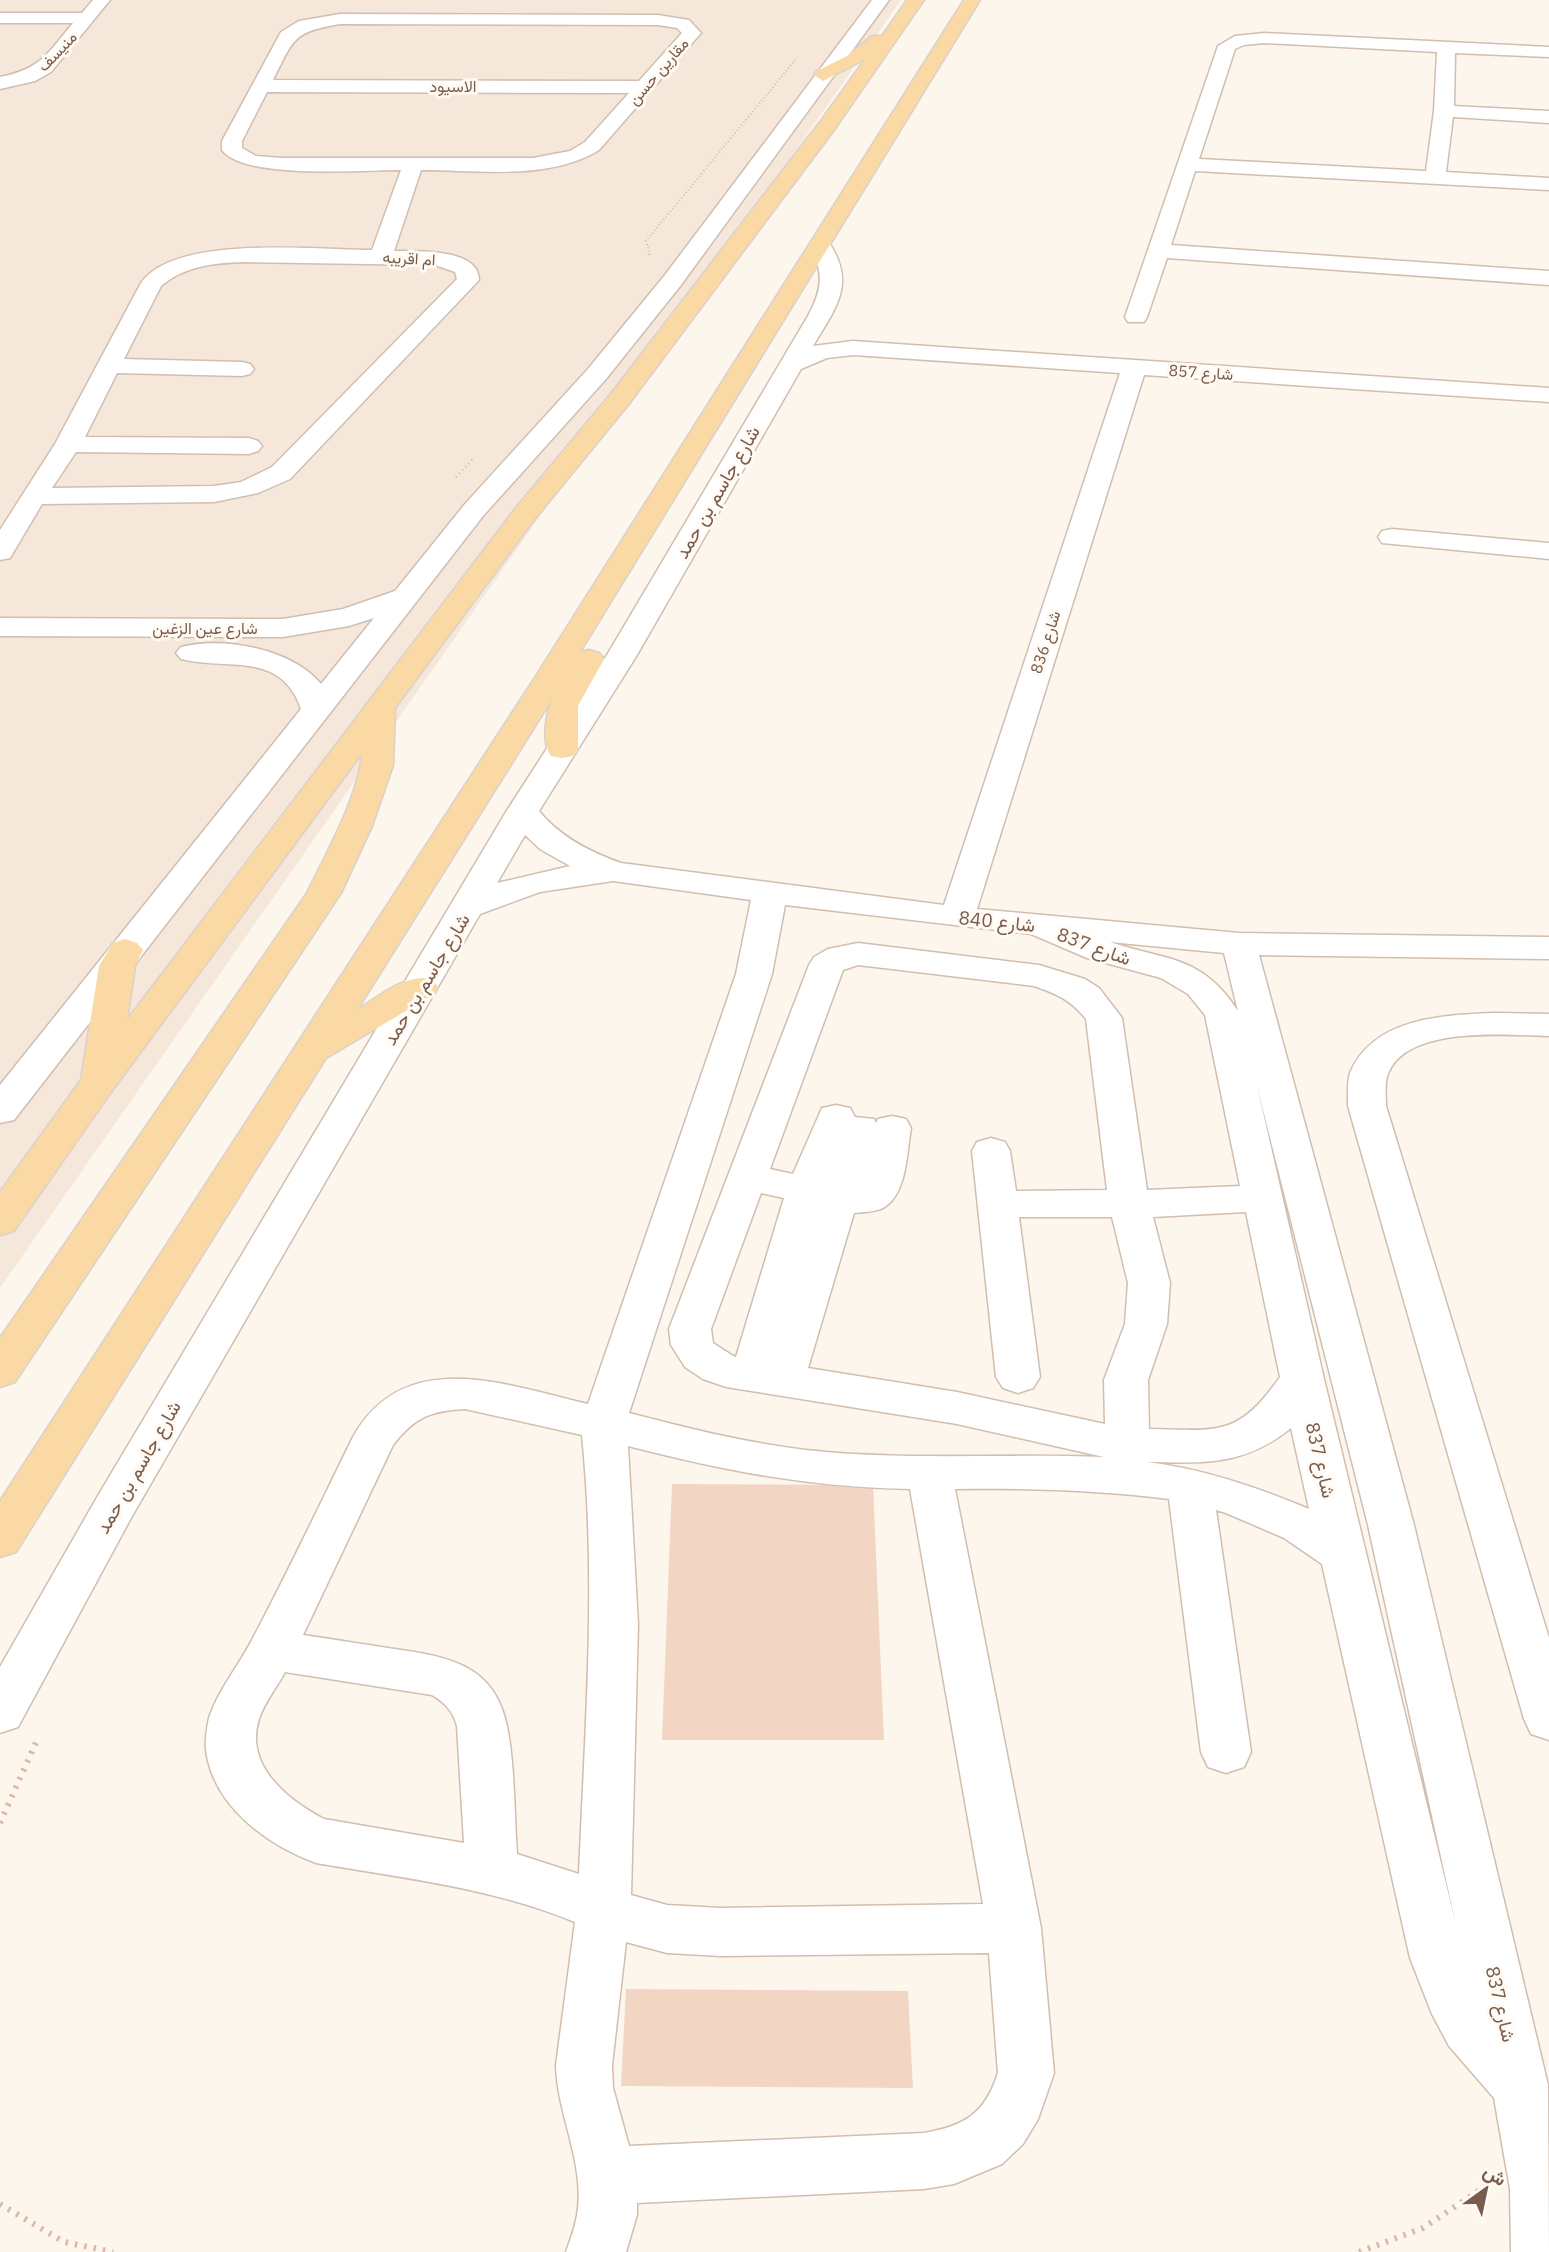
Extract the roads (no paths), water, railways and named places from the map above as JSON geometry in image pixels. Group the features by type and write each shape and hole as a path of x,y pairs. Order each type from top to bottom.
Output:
{"main road":[{"path":"0,1222 98,1084 524,516 619,400 827,126 916,0"},
{"path":"0,1539 587,617 972,0"},
{"path":"823,75 853,60 897,27"},
{"path":"562,749 563,706 594,650 587,617"},
{"path":"0,1371 324,893 356,826 377,765 380,708"},
{"path":"98,1084 117,966 125,950"},
{"path":"309,1054 420,987"}],"street":[{"name":"منيسف","path":"0,83 39,72 102,0"},
{"path":"422,19 432,0"},
{"path":"0,1111 483,500 597,374 673,280 881,0"},
{"path":"0,18 88,18"},
{"name":"مقارين حسن","path":"340,19 422,19 658,20 689,27 691,30 690,36 592,146 576,156 533,164 268,163 236,155 232,150 232,141 287,36 305,25 340,19"},
{"path":"1136,317 1227,46 1264,38 1549,52"},
{"path":"1435,178 1444,111 1446,47"},
{"name":"الاسيود","path":"262,86 644,87"},
{"path":"1444,111 1549,117"},
{"path":"381,256 413,164"},
{"path":"1189,165 1549,184"},
{"name":"شارع جاسم بن حمد","path":"0,1713 122,1494 522,812 622,655 813,327 833,288 832,266 820,246"},
{"path":"1158,251 1549,278"},
{"name":"ام اقريبه","path":"0,552 34,496 68,444 152,284 171,269 224,256 381,256 438,258 463,267 468,273 468,279 281,473 252,488 210,495 34,496"},
{"name":"شارع 857","path":"813,327 853,348"},
{"name":"شارع 857","path":"791,364 823,351 853,348 1549,395"},
{"path":"108,366 242,369"},
{"name":"شارع 836","path":"957,917 1134,367"},
{"path":"68,444 249,446"},
{"path":"1392,537 1549,551"},
{"name":"شارع عين الزغين","path":"0,627 283,628 349,617 405,597"},
{"path":"263,658 321,656 335,649 337,642 326,633 283,628"},
{"name":"شارع عين الزغين","path":"0,651 220,654 263,658 294,673 306,684 314,696 316,709"},
{"name":"شارع 840","path":"522,812 536,831 556,847 583,861 615,872"},
{"name":"شارع 840","path":"469,906 506,889 535,881 559,876 615,872 957,917 1239,944 1549,948"},
{"path":"596,2252 607,2215 607,2176 585,2088 584,2064 604,1908 614,1624 609,1488 603,1424 754,974 770,892"},
{"name":"شارع 837","path":"1041,926 1106,953 1177,971 1203,986 1213,996 1223,1015 1342,1554 1445,1984 1474,2037 1520,2085"},
{"name":"شارع 837","path":"1239,944 1391,1525 1520,2085 1538,2175 1543,2218 1541,2252"},
{"path":"1127,1444 1126,1380 1146,1324 1149,1283 1129,1203 1104,1018 1086,996 1072,987 1039,976 858,954 840,956 827,965 690,1329 690,1339 701,1358 712,1366 957,1408 1034,1428 1127,1444 1212,1446 1252,1435 1276,1416 1302,1379"},
{"path":"1549,1025 1464,1025 1413,1034 1394,1043 1378,1056 1368,1071 1364,1088 1367,1106 1549,1719"},
{"path":"767,1376 822,1194 862,1124"},
{"path":"991,1151 1018,1377"},
{"path":"748,1177 822,1194"},
{"path":"998,1203 1193,1203 1262,1198"},
{"path":"1014,1928 690,1932 642,1924 540,1883 492,1871 316,1840 285,1824 260,1802 241,1778 231,1749 234,1718 272,1650 375,1437 389,1418 410,1402 437,1394 465,1393 768,1462 854,1471 1079,1473 1190,1485 1247,1502 1295,1522 1342,1554"},
{"path":"607,2176 924,2161 954,2156 981,2144 1003,2124 1018,2100 1026,2073 1014,1928 929,1471"},
{"path":"1190,1485 1226,1752"},
{"path":"272,1650 440,1676 457,1683 469,1694 477,1708 482,1726 492,1871"}]}
